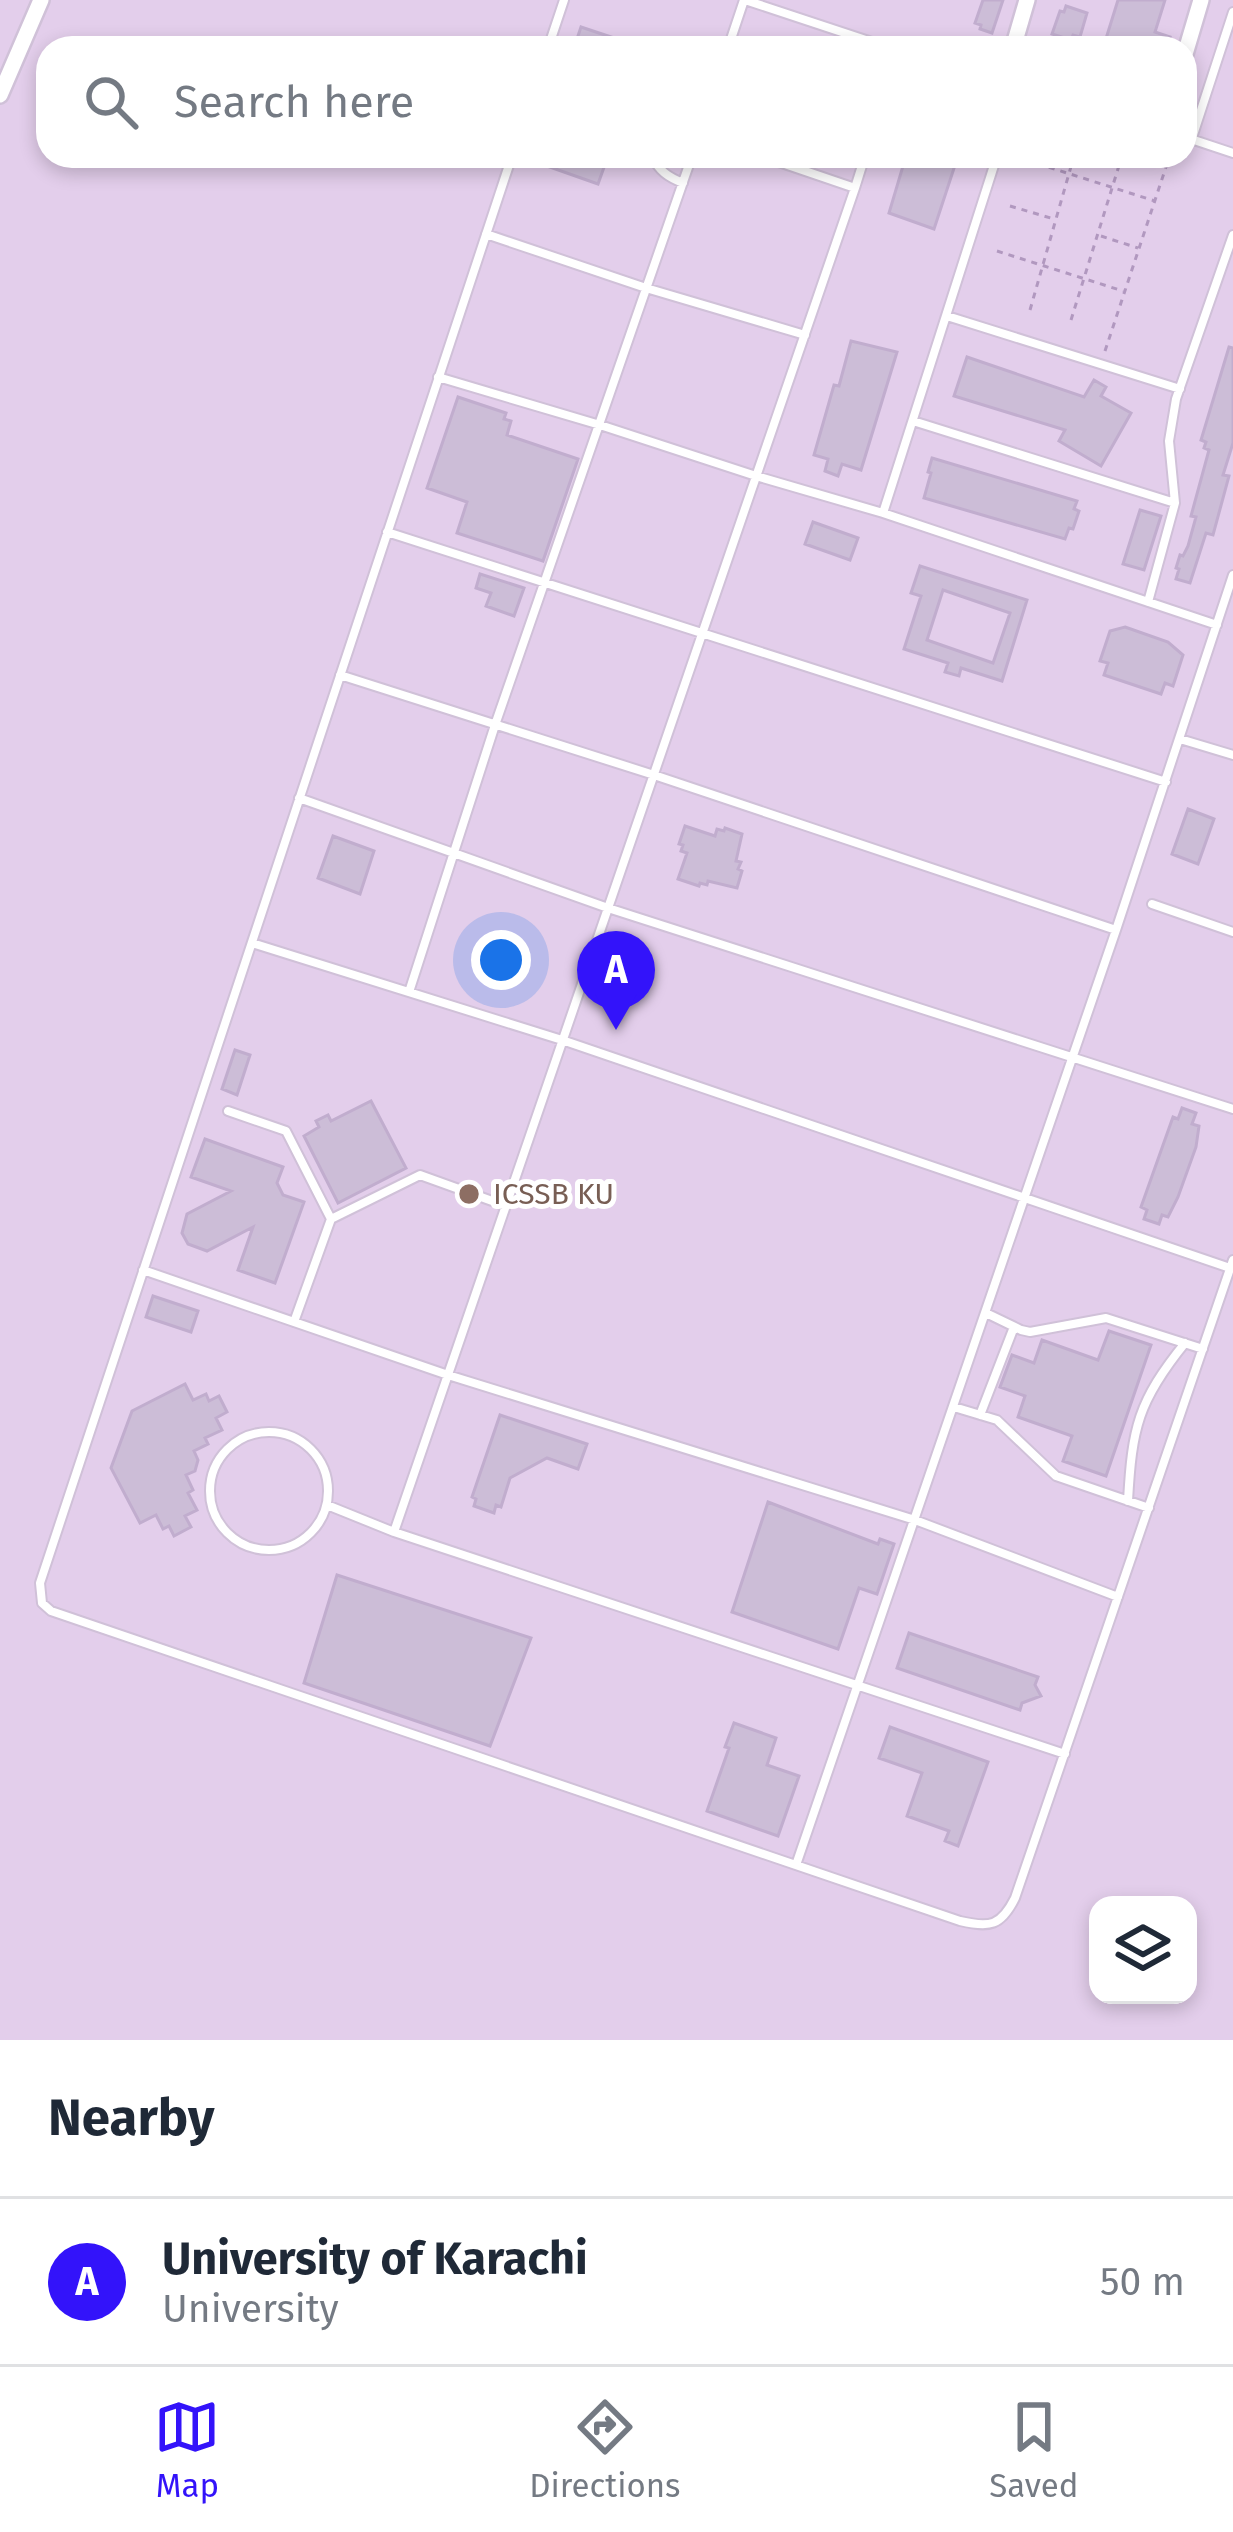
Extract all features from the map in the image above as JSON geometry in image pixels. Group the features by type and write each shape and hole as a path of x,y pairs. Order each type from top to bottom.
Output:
{"street":[{"path":"0,95 41,0"},
{"path":"1016,36 1027,0"},
{"path":"1191,36 1202,0"}],"lane":[{"path":"552,36 564,0"},
{"path":"732,36 744,0 854,36"},
{"path":"1197,115 1233,11"},
{"path":"1197,141 1233,153"},
{"path":"252,943 562,1040 1232,1264 1016,1898 1001,1920 980,1926 960,1921 51,1611 42,1603 40,1583 508,168"},
{"path":"659,168 682,182"},
{"path":"409,992 495,724 687,168"},
{"path":"796,168 855,188"},
{"path":"394,1532 862,168"},
{"path":"884,514 994,168"},
{"path":"486,234 646,288 805,334"},
{"path":"1148,602 1175,503 1169,441 1176,399 1233,235"},
{"path":"947,316 1180,388"},
{"path":"438,377 884,514 1217,625"},
{"path":"913,421 1175,503"},
{"path":"387,532 1166,782"},
{"path":"796,1865 1233,575"},
{"path":"340,675 1116,930"},
{"path":"1180,739 1233,755"},
{"path":"299,798 608,908 1233,1109"},
{"path":"1152,904 1233,932"},
{"path":"228,1111 286,1131 331,1220"},
{"path":"294,1322 331,1220 420,1175 506,1206"},
{"path":"143,1270 448,1375 915,1520 1118,1597"},
{"path":"986,1313 1030,1332 1106,1318 1203,1349"},
{"path":"980,1415 1014,1327"},
{"path":"1128,1501 1131,1446 1148,1394 1185,1343"},
{"path":"953,1407 997,1420 1056,1476 1149,1508"},
{"path":"260,1432 289,1435 313,1451 327,1476 327,1505 314,1530 291,1546 262,1550 236,1540 216,1520 209,1492 215,1464 234,1442 260,1432"},
{"path":"327,1505 394,1532 1065,1754"}],"path":[{"path":"1051,168 1155,201"},
{"path":"1030,310 1071,168"},
{"path":"1071,320 1119,168"},
{"path":"1101,364 1166,168"},
{"path":"1010,206 1055,220"},
{"path":"1098,235 1139,248"},
{"path":"998,251 1125,292"}],"shaded area":[{"path":"0,0 1233,0 1233,2040 0,2040"}],"building":[{"path":"983,0 1003,0 992,33 975,23"},
{"path":"1118,0 1165,0 1155,32 1167,36 1107,36"},
{"path":"1066,6 1087,13 1080,36 1052,34 1060,11"},
{"path":"581,27 608,36 578,36"},
{"path":"552,168 604,168 598,184"},
{"path":"902,168 954,168 934,229 889,213"},
{"path":"851,341 897,352 861,470 842,464 838,476 825,471 828,459 814,455"},
{"path":"1229,347 1233,348 1233,443 1223,475 1229,476 1213,535 1206,533 1190,583 1176,579 1176,568 1196,517 1191,516 1209,450 1201,440"},
{"path":"967,357 1084,397 1094,380 1106,387 1101,396 1131,413 1101,466 1059,441 1065,430 954,396"},
{"path":"458,397 506,413 504,419 511,421 507,435 578,459 543,561 457,533 467,502 427,488"},
{"path":"932,458 1077,501 1073,529 1069,528 1065,539 924,498"},
{"path":"1140,510 1161,516 1144,570 1123,564"},
{"path":"813,522 858,538 850,560 805,544"},
{"path":"920,566 1027,600 1002,681 961,668 959,676 945,672 948,663 904,649 921,596 911,593","holes":["943,590 1010,613 993,663 927,640"]},
{"path":"480,574 524,588 514,616 486,606 491,593 476,588"},
{"path":"1125,627 1168,642 1183,655 1173,686 1165,683 1161,694 1104,675 1108,663 1100,661 1110,631"},
{"path":"1188,809 1214,819 1198,864 1172,854"},
{"path":"685,826 715,836 717,829 725,828 742,834 737,888 708,881 699,886 678,879 687,853 679,844"},
{"path":"333,836 374,851 360,894 318,878"},
{"path":"235,1050 250,1055 237,1095 222,1089"},
{"path":"371,1101 406,1168 338,1203 304,1136 319,1127 316,1121 328,1115 331,1121"},
{"path":"1182,1108 1196,1113 1192,1124 1199,1126 1196,1147 1178,1197 1159,1224 1144,1219 1147,1210 1141,1207 1173,1117 1178,1119"},
{"path":"205,1139 283,1167 277,1183 283,1195 304,1202 275,1283 238,1270 253,1227 207,1251 188,1244 182,1233 187,1214 231,1191 191,1177"},
{"path":"153,1296 198,1311 191,1332 146,1317"},
{"path":"1109,1331 1151,1345 1106,1476 1063,1461 1072,1436 1018,1417 1025,1396 1000,1387 1012,1355 1034,1363 1042,1340 1098,1360"},
{"path":"185,1384 193,1400 206,1394 209,1401 219,1396 227,1412 216,1418 222,1430 205,1438 208,1444 194,1451 195,1471 186,1475 197,1510 185,1516 191,1527 174,1536 169,1526 163,1529 156,1515 140,1523 111,1468 132,1411"},
{"path":"500,1415 587,1444 578,1469 547,1458 510,1478 501,1507 496,1505 494,1513 474,1506 472,1497"},
{"path":"768,1502 878,1544 880,1539 894,1544 877,1594 859,1588 838,1649 732,1612"},
{"path":"337,1575 531,1638 490,1746 304,1683"},
{"path":"909,1633 1038,1677 1035,1685 1041,1696 1022,1703 1020,1710 897,1668"},
{"path":"734,1723 776,1738 767,1765 799,1776 778,1836 707,1811"},
{"path":"890,1727 988,1762 958,1846 945,1841 949,1831 907,1816 922,1773 879,1758"}],"place":[{"name":"University of Karachi","path":"616,1030"},
{"name":"ICSSB KU","path":"469,1194"}]}
